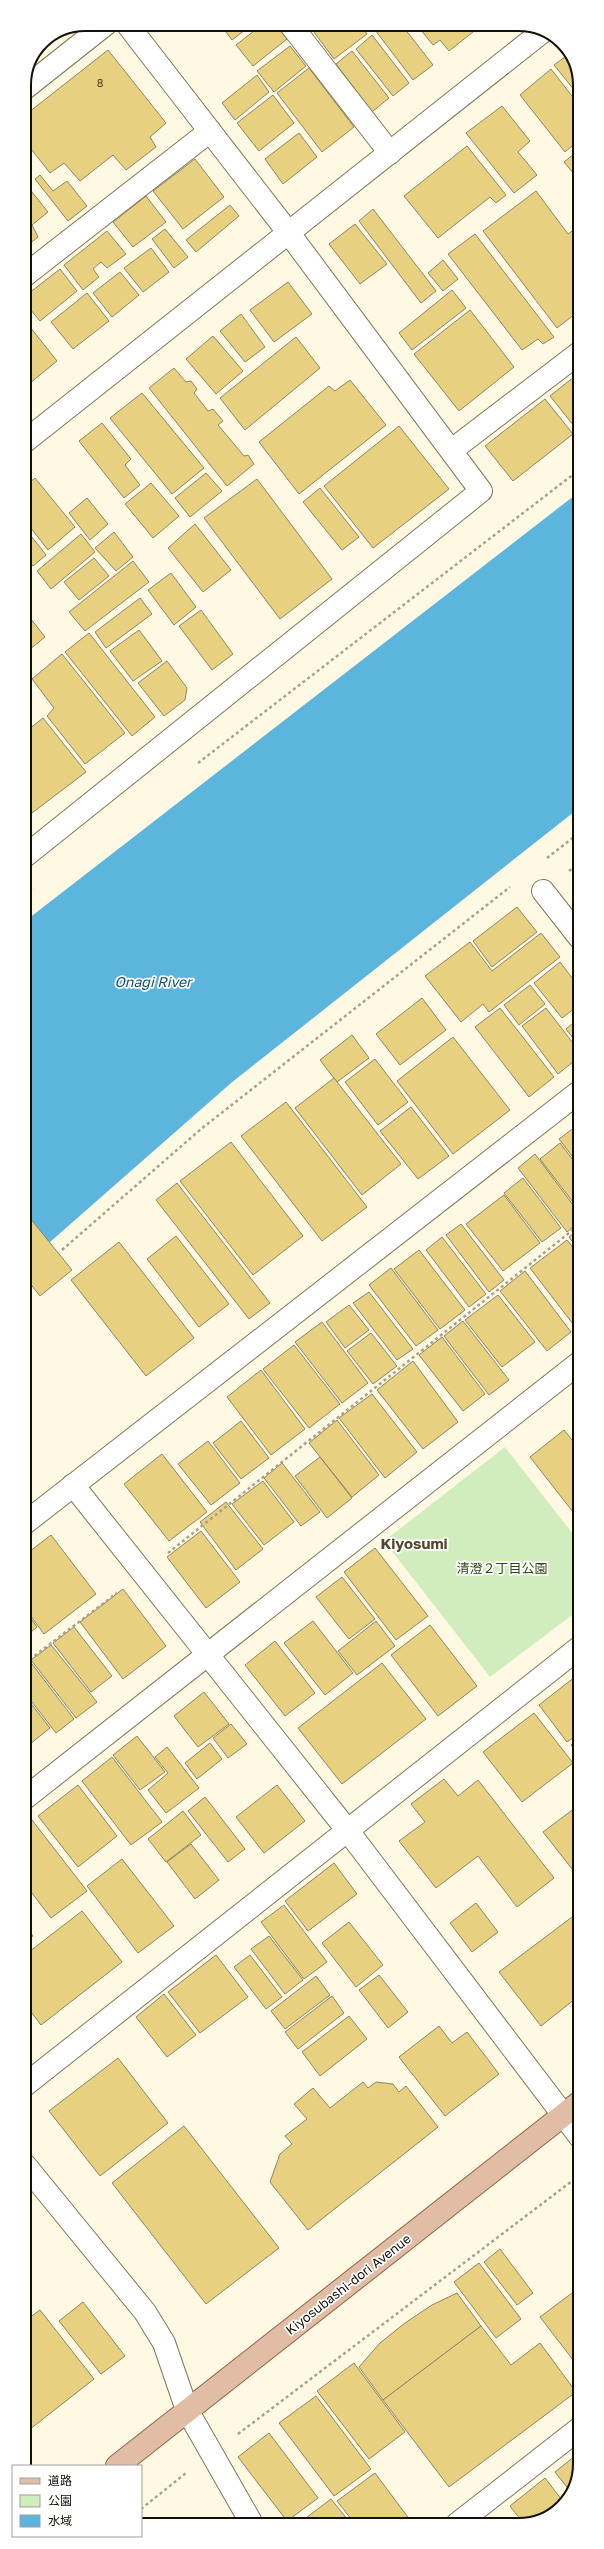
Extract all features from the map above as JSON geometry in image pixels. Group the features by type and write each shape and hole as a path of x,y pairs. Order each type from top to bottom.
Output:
{"main road":[{"name":"Kiyosubashi-dori Avenue","path":"117,2465 573,2108"}],"street":[{"path":"31,83 97,31"},
{"path":"31,851 481,491 452,450 288,232 132,31"},
{"path":"295,31 390,154"},
{"path":"31,436 288,232 390,154 539,35"},
{"path":"31,271 210,131"},
{"path":"452,450 573,358"},
{"path":"543,891 573,929"},
{"path":"31,1518 573,1097"},
{"path":"31,1793 210,1655 573,1369"},
{"path":"73,1485 210,1655 348,1831 573,2128"},
{"path":"31,2080 573,1653"},
{"path":"31,2172 145,2312 164,2343 188,2410 249,2518"},
{"path":"465,2518 573,2433"}],"path":[{"path":"195,765 573,475"},
{"path":"542,862 573,838"},
{"path":"62,1250 201,1129 517,882"},
{"path":"31,891 37,886"},
{"path":"31,1658 143,1572 573,1230"},
{"path":"142,2508 212,2453 573,2180"}],"green space":[{"name":"清澄２丁目公園","path":"505,1447 573,1534 573,1614 490,1677 384,1541"}],"water":[{"name":"Onagi River","path":"573,497 573,813 231,1083 31,1259 31,917"}],"building":[{"path":"225,31 244,31 232,40"},
{"path":"254,31 281,31 287,39 253,66 236,45"},
{"path":"313,31 365,31 367,34 334,59"},
{"path":"376,31 406,31 433,65 413,80"},
{"path":"422,31 474,31 449,51 440,40 433,45"},
{"path":"372,35 409,83 393,96 356,49"},
{"path":"290,46 306,66 274,92 257,71"},
{"path":"108,50 166,123 150,137 156,147 126,170 113,155 80,181 64,163 50,173 31,149 31,110"},
{"path":"352,51 389,98 372,112 336,64"},
{"path":"565,57 572,75 573,89 554,65"},
{"path":"309,68 354,127 322,152 277,93"},
{"path":"551,69 573,97 573,145 565,152 520,95"},
{"path":"257,75 269,92 235,120 222,103"},
{"path":"273,95 294,123 259,151 237,123"},
{"path":"502,106 530,141 518,152 537,175 514,193 466,133"},
{"path":"299,133 317,157 283,184 265,159"},
{"path":"467,146 506,195 496,203 490,197 438,238 404,196"},
{"path":"573,155 573,173 564,162"},
{"path":"195,159 224,197 183,229 153,191"},
{"path":"40,175 53,191 67,181 87,206 68,221 35,179"},
{"path":"31,191 48,212 32,225 38,237 31,242"},
{"path":"536,191 568,234 573,230 573,316 557,328 483,231"},
{"path":"146,196 166,222 133,247 113,222"},
{"path":"230,205 239,216 196,252 186,240"},
{"path":"373,209 436,291 421,303 359,221"},
{"path":"355,224 387,264 360,284 329,244"},
{"path":"165,229 188,257 174,268 152,239"},
{"path":"107,231 126,254 107,268 101,262 93,269 99,277 83,290 64,265"},
{"path":"475,234 554,337 543,344 538,339 522,350 448,254"},
{"path":"151,248 169,272 143,292 124,268"},
{"path":"443,260 458,279 443,291 428,273"},
{"path":"60,269 77,291 40,321 31,310 31,292"},
{"path":"120,272 139,295 112,317 93,293"},
{"path":"288,282 312,314 274,342 250,310"},
{"path":"452,290 466,308 412,350 399,333"},
{"path":"87,293 109,321 73,349 51,322"},
{"path":"470,310 514,367 459,411 414,354"},
{"path":"241,314 265,347 245,362 220,331"},
{"path":"31,328 57,361 31,382"},
{"path":"213,336 243,371 216,394 186,359"},
{"path":"296,337 320,368 245,430 220,398"},
{"path":"174,368 186,382 191,381 197,389 194,393 208,411 213,409 223,421 218,425 244,456 248,455 254,464 227,486 149,388"},
{"path":"573,378 573,425 550,396"},
{"path":"350,380 386,425 299,494 259,442 329,386 335,391"},
{"path":"142,393 204,468 172,494 110,418"},
{"path":"545,399 573,434 513,481 485,446"},
{"path":"102,423 131,459 125,465 140,485 124,498 79,441"},
{"path":"399,426 449,489 373,548 324,486"},
{"path":"206,473 222,491 190,517 175,498"},
{"path":"35,478 75,527 48,550 31,528 31,481"},
{"path":"257,479 332,579 280,619 204,518"},
{"path":"151,483 179,516 153,538 125,504"},
{"path":"320,488 359,537 342,550 303,502"},
{"path":"87,498 108,524 90,540 69,513"},
{"path":"195,524 231,570 203,592 168,548"},
{"path":"114,532 133,557 116,571 95,548"},
{"path":"81,534 95,552 51,589 37,571"},
{"path":"31,536 46,555 33,566 31,564"},
{"path":"94,558 109,576 79,600 64,582"},
{"path":"133,561 149,582 85,631 69,612"},
{"path":"171,573 196,607 174,625 148,590"},
{"path":"140,598 152,614 106,648 95,632"},
{"path":"201,610 233,654 212,670 179,626"},
{"path":"31,619 45,637 31,648"},
{"path":"139,630 162,661 133,681 110,651"},
{"path":"89,633 155,717 132,736 65,652"},
{"path":"62,654 125,733 85,764 47,716 54,708 32,679"},
{"path":"167,661 187,688 185,700 164,716 138,683"},
{"path":"43,718 86,772 31,814 31,727"},
{"path":"517,907 537,932 492,967 473,941"},
{"path":"541,933 560,957 489,1012 483,1004 461,1022 425,976 470,942 492,971"},
{"path":"560,962 573,979 573,1010 562,1018 534,983"},
{"path":"530,985 545,1004 519,1025 504,1005"},
{"path":"422,998 446,1030 400,1065 376,1034"},
{"path":"500,1008 554,1077 529,1097 475,1027"},
{"path":"546,1008 573,1043 573,1062 558,1074 522,1026"},
{"path":"573,1023 573,1038 566,1029"},
{"path":"352,1035 369,1058 337,1082 320,1060"},
{"path":"453,1037 510,1110 453,1154 397,1081"},
{"path":"375,1059 408,1102 378,1125 345,1082"},
{"path":"334,1078 401,1164 362,1195 295,1108"},
{"path":"286,1102 367,1207 322,1241 241,1136"},
{"path":"411,1107 449,1156 418,1179 380,1131"},
{"path":"573,1128 573,1157 559,1139"},
{"path":"231,1142 303,1236 253,1275 180,1181"},
{"path":"560,1143 573,1160 573,1202 540,1159"},
{"path":"535,1154 573,1205 573,1227 567,1232 518,1168"},
{"path":"523,1178 561,1228 542,1242 504,1193"},
{"path":"177,1183 270,1303 249,1319 156,1200"},
{"path":"504,1195 540,1243 503,1271 466,1224"},
{"path":"31,1219 72,1270 40,1296 31,1285"},
{"path":"461,1224 504,1280 489,1292 446,1235"},
{"path":"573,1234 573,1242 569,1237"},
{"path":"176,1236 229,1304 199,1327 147,1259"},
{"path":"442,1237 486,1294 469,1307 426,1250"},
{"path":"567,1240 573,1248 573,1324 530,1268"},
{"path":"119,1242 194,1338 146,1376 71,1280"},
{"path":"419,1250 465,1310 440,1329 394,1269"},
{"path":"391,1268 438,1330 416,1346 369,1285"},
{"path":"525,1271 571,1332 547,1351 500,1291"},
{"path":"369,1292 413,1349 397,1360 353,1303"},
{"path":"498,1295 535,1342 502,1367 465,1320"},
{"path":"349,1305 369,1330 345,1348 326,1322"},
{"path":"463,1321 509,1380 489,1395 444,1336"},
{"path":"322,1322 368,1383 342,1403 295,1342"},
{"path":"371,1333 397,1366 373,1384 347,1351"},
{"path":"442,1337 485,1394 463,1411 419,1355"},
{"path":"294,1345 340,1404 309,1428 263,1369"},
{"path":"413,1361 458,1422 423,1449 377,1390"},
{"path":"261,1370 305,1429 271,1455 227,1397"},
{"path":"372,1394 417,1452 385,1478 339,1418"},
{"path":"337,1420 379,1475 352,1497 309,1443"},
{"path":"241,1421 269,1458 241,1479 213,1443"},
{"path":"564,1430 573,1441 573,1512 530,1457"},
{"path":"208,1441 240,1483 211,1505 178,1464"},
{"path":"162,1454 207,1512 169,1541 124,1484"},
{"path":"320,1457 352,1498 327,1518 295,1476"},
{"path":"282,1463 320,1512 301,1526 264,1478"},
{"path":"263,1481 294,1522 264,1545 232,1504"},
{"path":"226,1502 263,1549 236,1570 200,1522"},
{"path":"201,1531 240,1582 206,1608 167,1557"},
{"path":"51,1535 96,1594 44,1634 31,1616 31,1550"},
{"path":"375,1548 428,1616 396,1640 344,1572"},
{"path":"342,1577 375,1619 349,1639 316,1597"},
{"path":"123,1589 166,1646 123,1679 80,1622"},
{"path":"31,1618 37,1627 31,1632"},
{"path":"313,1621 353,1673 325,1695 284,1643"},
{"path":"376,1621 395,1646 357,1675 338,1651"},
{"path":"430,1625 477,1686 438,1716 391,1655"},
{"path":"74,1627 112,1676 91,1692 53,1643"},
{"path":"275,1641 315,1693 285,1716 245,1665"},
{"path":"51,1645 97,1702 76,1718 31,1660"},
{"path":"31,1663 74,1719 56,1733 31,1701"},
{"path":"382,1663 426,1719 342,1784 298,1728"},
{"path":"573,1678 573,1738 567,1742 539,1705"},
{"path":"204,1692 229,1724 198,1747 174,1716"},
{"path":"31,1704 50,1728 31,1743"},
{"path":"534,1713 573,1763 522,1802 483,1752"},
{"path":"231,1724 247,1744 228,1758 213,1738"},
{"path":"137,1736 165,1772 140,1790 113,1755"},
{"path":"210,1743 222,1759 197,1779 185,1763"},
{"path":"167,1747 199,1788 166,1813 148,1790 168,1773 155,1757"},
{"path":"112,1757 162,1822 131,1845 82,1781"},
{"path":"444,1779 458,1796 478,1780 554,1878 517,1907 478,1856 436,1888 399,1841 425,1822 411,1804"},
{"path":"78,1785 117,1836 78,1867 38,1816"},
{"path":"277,1785 305,1821 264,1853 236,1817"},
{"path":"205,1797 245,1849 228,1862 188,1811"},
{"path":"573,1810 573,1870 543,1832"},
{"path":"183,1811 201,1835 166,1862 148,1839"},
{"path":"32,1820 87,1891 51,1918 31,1892"},
{"path":"191,1844 219,1880 195,1899 167,1862"},
{"path":"122,1859 174,1926 138,1953 87,1886"},
{"path":"334,1863 357,1894 308,1931 285,1901"},
{"path":"476,1903 498,1932 472,1952 450,1923"},
{"path":"284,1905 327,1962 304,1979 261,1922"},
{"path":"82,1911 122,1962 41,2025 31,2012 31,1950"},
{"path":"573,1916 573,2001 541,2026 499,1972"},
{"path":"349,1922 383,1965 356,1987 322,1943"},
{"path":"269,1936 303,1980 285,1994 251,1949"},
{"path":"216,1955 248,1997 200,2033 168,1992"},
{"path":"250,1955 282,1997 266,2009 234,1967"},
{"path":"379,1975 408,2012 388,2028 359,1990"},
{"path":"316,1976 330,1995 285,2029 271,2011"},
{"path":"164,1994 196,2035 167,2057 136,2017"},
{"path":"332,1996 344,2013 298,2049 285,2032"},
{"path":"349,2016 367,2039 320,2076 302,2052"},
{"path":"439,2026 452,2043 467,2032 499,2074 445,2116 399,2057"},
{"path":"118,2058 168,2123 100,2176 49,2111"},
{"path":"363,2082 368,2088 376,2082 393,2084 399,2092 406,2086 438,2127 308,2230 270,2182 280,2154 292,2144 285,2136 307,2119 294,2104 313,2088 330,2108"},
{"path":"184,2126 279,2248 206,2304 112,2183"},
{"path":"500,2249 533,2293 517,2305 484,2262"},
{"path":"479,2263 521,2319 496,2338 454,2282"},
{"path":"573,2292 573,2360 540,2317"},
{"path":"457,2293 481,2326 383,2400 359,2367 380,2343 405,2323 432,2305"},
{"path":"83,2302 125,2356 101,2374 59,2321"},
{"path":"40,2310 94,2379 31,2428 31,2317"},
{"path":"481,2326 511,2365 540,2343 573,2388 573,2394 449,2487 383,2400"},
{"path":"354,2363 405,2432 369,2459 317,2391"},
{"path":"316,2396 371,2469 334,2496 279,2423"},
{"path":"269,2433 318,2498 291,2518 285,2518 238,2457"},
{"path":"573,2458 573,2471 567,2487 555,2472"},
{"path":"375,2473 409,2518 350,2518 337,2501"},
{"path":"545,2478 561,2498 555,2505 546,2511 529,2517 519,2518 510,2506"},
{"path":"331,2499 346,2518 306,2518"}],"district":[{"name":"Kiyosumi","path":"414,1544"}]}
